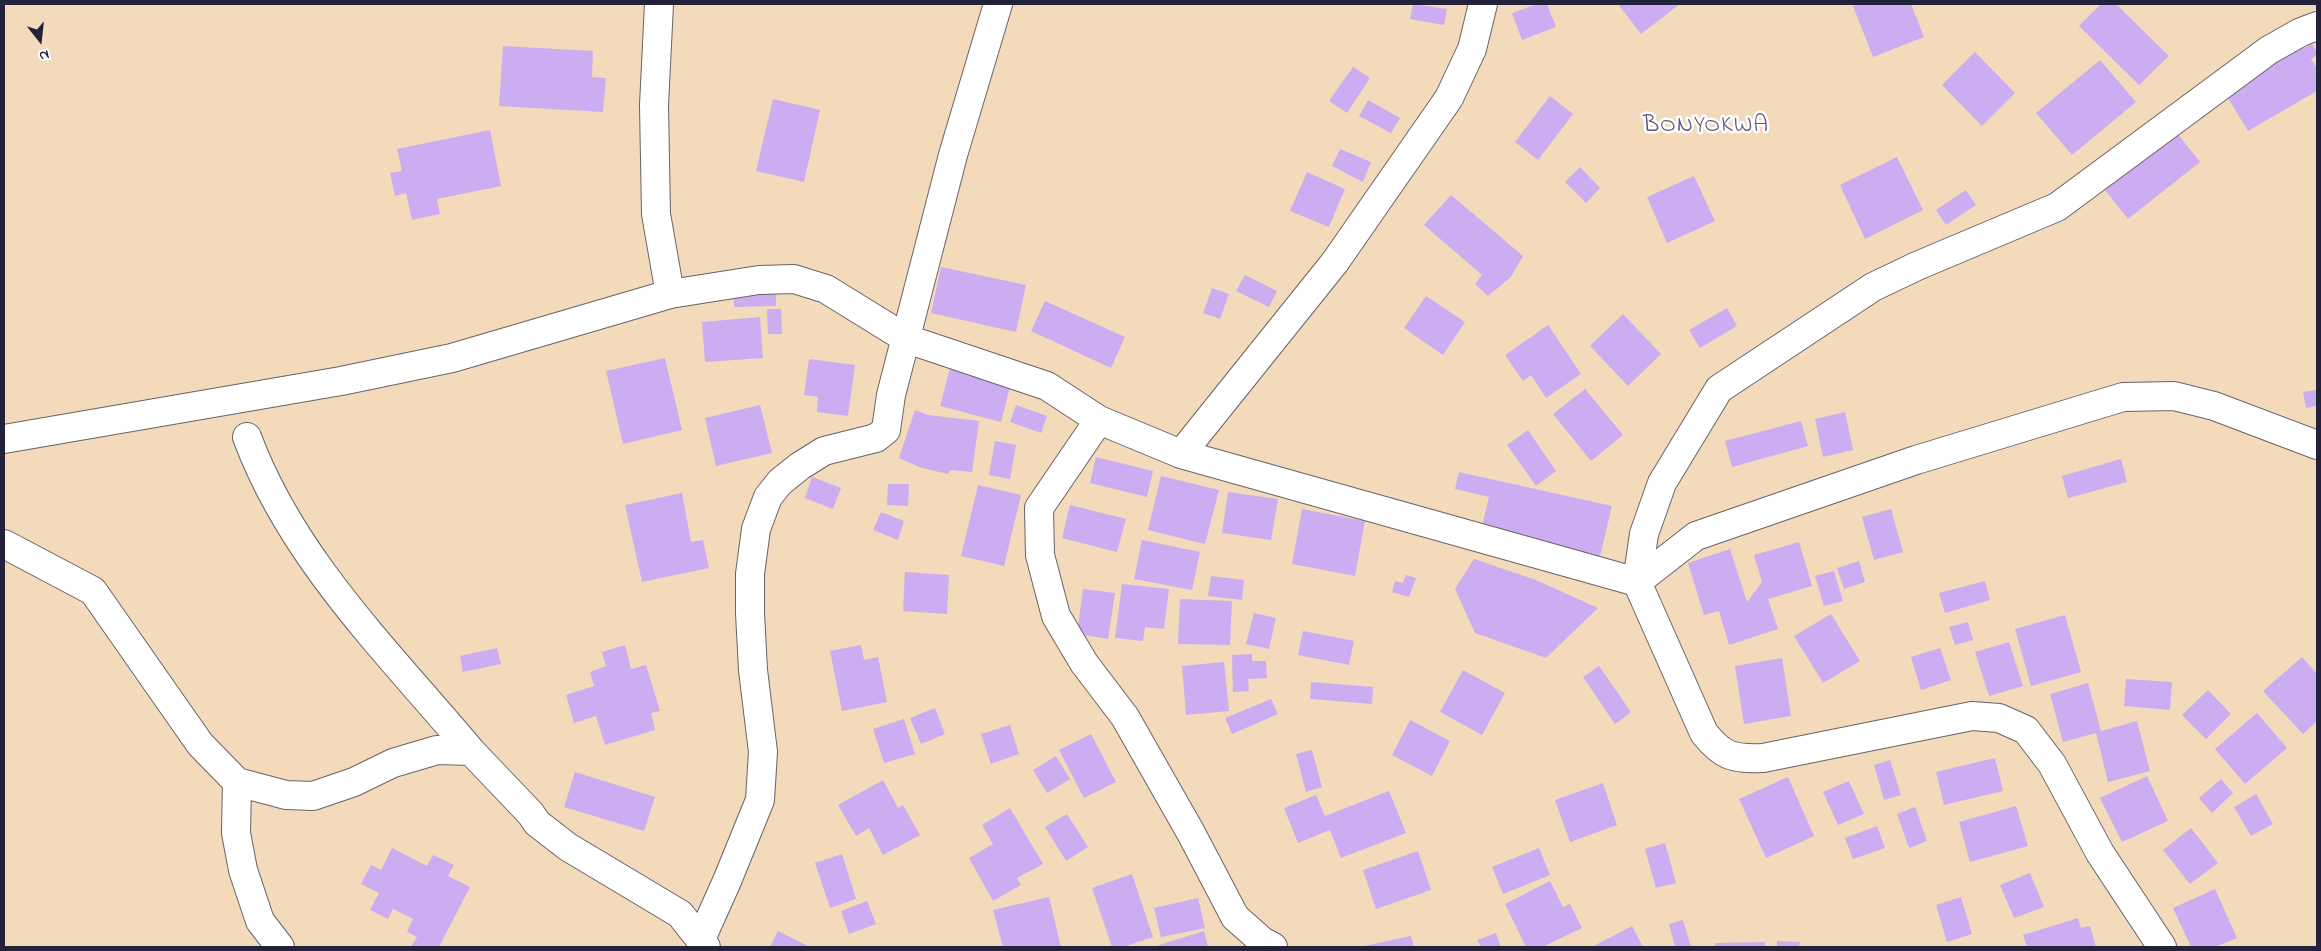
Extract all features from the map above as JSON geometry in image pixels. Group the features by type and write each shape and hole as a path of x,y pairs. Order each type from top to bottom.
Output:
{"street":[{"path":"659,4 654,106 656,214 670,294"},
{"path":"703,943 760,800 763,752 754,677 750,613 750,574 756,529 768,497 780,482 800,466 824,451 876,438 886,430 891,395 953,155 998,4"},
{"path":"1182,454 1335,262 1438,114 1461,74 1472,49 1483,4"},
{"path":"2162,947 2100,853 2052,764 2026,730 1999,718 1972,716 1763,758 1738,759 1716,748 1704,732 1637,582 1644,534 1662,483 1719,389 1873,287 1917,266 2057,207 2268,50 2301,32 2317,26"},
{"path":"4,438 341,380 452,358 670,294 759,280 794,279 826,289 907,338 1047,386 1099,420 1182,454 1637,582"},
{"path":"1637,582 1696,536 1916,460 2123,397 2174,396 2214,406 2317,445"},
{"path":"1099,420 1039,508 1040,555 1056,616 1084,663 1125,717 1191,833 1235,918 1262,941 1273,947"},
{"path":"247,437 268,486 308,554 350,610 471,751 531,814 537,823 568,847 680,914 703,943"},
{"path":"4,544 93,591 200,744 237,782 286,795 313,796 354,782 393,764 437,750 471,751"},
{"path":"237,782 236,833 243,870 260,921 280,947"}],"building":[{"path":"1413,4 1447,9 1444,25 1410,19"},
{"path":"1537,4 1547,4 1556,27 1522,40 1512,13"},
{"path":"1618,4 1680,4 1641,34"},
{"path":"1858,4 1911,4 1924,37 1873,57 1853,6"},
{"path":"2101,4 2116,4 2169,56 2139,85 2079,26"},
{"path":"2301,42 2304,48 2312,44 2317,53 2311,59 2317,69 2317,91 2248,131 2222,88"},
{"path":"503,46 593,51 592,77 606,78 603,112 499,106"},
{"path":"1975,52 2015,93 1982,126 1942,85"},
{"path":"2100,60 2136,102 2072,155 2036,113"},
{"path":"1353,67 1370,78 1347,113 1329,101"},
{"path":"1550,96 1573,114 1538,160 1515,142"},
{"path":"773,99 820,110 804,182 756,171"},
{"path":"1368,100 1400,118 1391,133 1359,116"},
{"path":"2173,128 2200,162 2128,219 2102,186"},
{"path":"490,130 501,186 437,199 440,214 412,220 406,193 395,196 390,173 402,171 397,149"},
{"path":"1340,149 1371,162 1363,182 1332,166"},
{"path":"1897,157 1923,210 1865,239 1840,185"},
{"path":"1580,167 1600,188 1586,203 1565,182"},
{"path":"1307,172 1345,189 1329,227 1290,211"},
{"path":"1694,176 1715,221 1667,243 1647,197"},
{"path":"1966,190 1976,205 1946,225 1936,210"},
{"path":"1451,195 1523,256 1511,277 1488,296 1475,284 1482,275 1424,225"},
{"path":"941,267 1026,285 1016,332 931,313"},
{"path":"1245,275 1277,291 1269,307 1236,291"},
{"path":"1212,288 1229,294 1220,319 1203,313"},
{"path":"776,293 776,306 734,307 734,294"},
{"path":"1426,296 1465,322 1443,355 1404,328"},
{"path":"1045,301 1125,337 1111,368 1031,331"},
{"path":"1727,308 1737,326 1700,348 1689,330"},
{"path":"767,309 781,309 782,334 768,334"},
{"path":"1623,314 1661,354 1628,386 1590,346"},
{"path":"760,317 763,358 705,362 702,322"},
{"path":"1548,325 1581,374 1546,398 1531,375 1523,381 1505,355"},
{"path":"665,358 682,430 623,444 606,371"},
{"path":"809,359 855,365 848,416 817,412 818,397 804,395"},
{"path":"950,368 1011,383 1001,422 940,406"},
{"path":"1585,389 1623,435 1591,461 1553,414"},
{"path":"2317,390 2317,406 2306,408 2303,392"},
{"path":"760,405 772,453 716,466 705,418"},
{"path":"1016,405 1047,416 1041,433 1010,422"},
{"path":"915,410 928,415 979,421 972,472 950,470 948,474 922,468 899,458"},
{"path":"1845,412 1853,450 1823,457 1815,419"},
{"path":"1801,421 1808,446 1732,467 1725,441"},
{"path":"1528,430 1556,471 1536,486 1507,445"},
{"path":"995,441 1016,445 1010,479 989,475"},
{"path":"1096,457 1153,471 1147,497 1090,483"},
{"path":"2121,459 2127,482 2068,498 2062,476"},
{"path":"1459,472 1612,506 1600,556 1481,530 1489,497 1455,489"},
{"path":"1161,476 1219,490 1205,544 1148,530"},
{"path":"812,477 841,488 833,509 805,498"},
{"path":"888,484 909,484 908,506 887,505"},
{"path":"978,485 1021,495 1004,566 961,556"},
{"path":"1228,492 1278,499 1271,540 1222,533"},
{"path":"682,493 691,542 703,540 709,568 642,582 625,505"},
{"path":"1070,505 1126,519 1117,552 1062,538"},
{"path":"1302,509 1365,521 1355,576 1292,564"},
{"path":"1891,509 1903,552 1874,560 1862,517"},
{"path":"881,512 904,521 898,540 873,530"},
{"path":"1142,540 1200,552 1192,590 1134,579"},
{"path":"1799,542 1812,586 1768,599 1778,629 1729,645 1719,611 1704,615 1688,563 1730,549 1747,602 1762,582 1754,555"},
{"path":"1474,559 1536,580 1598,608 1546,658 1475,633 1455,589"},
{"path":"1859,561 1865,582 1844,589 1837,568"},
{"path":"1834,571 1843,601 1824,606 1815,576"},
{"path":"905,572 949,575 947,614 903,611"},
{"path":"1406,575 1416,578 1409,597 1392,592 1395,581 1403,583"},
{"path":"1211,576 1244,580 1242,600 1208,596"},
{"path":"1985,581 1990,600 1945,613 1939,593"},
{"path":"1122,584 1169,589 1164,629 1145,627 1143,641 1115,638"},
{"path":"1083,589 1115,593 1108,639 1077,634"},
{"path":"1180,599 1232,601 1230,645 1178,644"},
{"path":"1254,613 1276,618 1269,649 1246,644"},
{"path":"1831,614 1860,661 1823,683 1794,636"},
{"path":"2065,615 2081,672 2031,686 2015,629"},
{"path":"1968,622 1973,640 1955,645 1949,627"},
{"path":"1303,631 1354,641 1349,665 1298,655"},
{"path":"2009,642 2023,686 1989,696 1975,652"},
{"path":"625,645 631,669 646,665 660,711 651,713 655,730 605,745 596,716 574,723 566,695 594,686 590,672 606,666 602,652"},
{"path":"861,645 864,660 878,657 887,702 842,711 830,651"},
{"path":"497,648 501,664 463,672 460,656"},
{"path":"1940,648 1951,680 1921,690 1911,657"},
{"path":"1252,654 1252,661 1266,661 1267,678 1248,679 1249,691 1233,692 1232,655"},
{"path":"2302,657 2317,674 2317,721 2303,734 2263,691"},
{"path":"1782,658 1791,716 1744,724 1735,666"},
{"path":"1224,662 1229,711 1186,715 1182,666"},
{"path":"1599,666 1631,712 1615,724 1583,677"},
{"path":"1463,670 1505,693 1482,735 1440,712"},
{"path":"2126,679 2172,682 2170,710 2124,706"},
{"path":"1311,682 1373,687 1372,704 1310,699"},
{"path":"2088,683 2101,731 2137,721 2150,771 2108,782 2096,733 2063,742 2050,694"},
{"path":"2208,690 2231,714 2206,739 2182,715"},
{"path":"1271,699 1278,714 1232,734 1225,718"},
{"path":"935,708 945,734 921,744 910,718"},
{"path":"2257,713 2287,748 2245,784 2215,749"},
{"path":"904,719 915,754 884,763 873,729"},
{"path":"1410,720 1450,741 1432,776 1392,755"},
{"path":"1010,725 1019,754 991,764 981,734"},
{"path":"1091,734 1116,782 1084,798 1059,750"},
{"path":"1312,750 1322,787 1306,792 1296,754"},
{"path":"1056,756 1070,779 1047,793 1033,770"},
{"path":"1995,758 2003,791 1944,805 1936,772"},
{"path":"1890,760 1901,795 1884,800 1874,765"},
{"path":"575,772 655,797 644,831 564,807"},
{"path":"2147,776 2168,821 2122,842 2100,798"},
{"path":"1788,777 1814,836 1766,858 1739,799"},
{"path":"2221,779 2233,793 2212,813 2199,798"},
{"path":"883,780 898,808 903,805 920,835 883,855 869,828 856,836 838,805"},
{"path":"1849,781 1864,814 1838,825 1823,792"},
{"path":"1603,783 1617,825 1570,842 1555,800"},
{"path":"1389,791 1406,833 1341,858 1330,830 1298,843 1284,808 1316,795 1325,816"},
{"path":"2256,794 2273,824 2251,836 2234,807"},
{"path":"2016,806 2028,846 1970,862 1959,822"},
{"path":"1915,807 1927,841 1909,848 1897,814"},
{"path":"1010,808 1043,864 1017,878 1021,885 993,901 969,858 993,844 982,825"},
{"path":"1067,814 1088,847 1066,861 1045,827"},
{"path":"1877,826 1885,848 1853,859 1845,838"},
{"path":"2191,828 2218,863 2190,884 2163,850"},
{"path":"1665,843 1676,883 1656,888 1645,849"},
{"path":"392,848 427,866 433,855 454,865 448,876 470,887 439,947 411,947 417,937 407,932 413,919 393,909 388,919 370,910 379,893 361,884 371,865 381,870"},
{"path":"1539,848 1550,875 1503,894 1492,867"},
{"path":"1418,851 1431,890 1376,909 1363,870"},
{"path":"842,854 856,899 830,908 815,863"},
{"path":"2030,873 2044,907 2014,918 2000,885"},
{"path":"1132,874 1153,937 1123,947 1112,947 1092,888"},
{"path":"1550,881 1563,907 1570,904 1582,928 1542,947 1526,947 1505,904"},
{"path":"2215,889 2237,938 2215,947 2191,947 2173,908"},
{"path":"1049,897 1061,947 1003,947 993,910"},
{"path":"1961,897 1972,934 1947,942 1936,905"},
{"path":"1198,898 1205,928 1161,937 1154,908"},
{"path":"867,901 876,924 849,934 841,911"},
{"path":"2078,918 2081,928 2090,926 2096,947 2027,947 2023,935"},
{"path":"1683,920 1691,947 1675,947 1669,924"},
{"path":"1632,926 1643,947 1592,947"},
{"path":"778,931 810,947 770,947"},
{"path":"1204,931 1208,947 1153,947"},
{"path":"1496,933 1501,947 1481,947 1477,940"},
{"path":"1411,936 1414,947 1364,947 1364,946"},
{"path":"1777,941 1800,942 1799,947 1777,947"},
{"path":"1765,942 1765,947 1715,947 1715,943"}],"district":[{"name":"BONYOKWA","path":"1706,127"}]}
